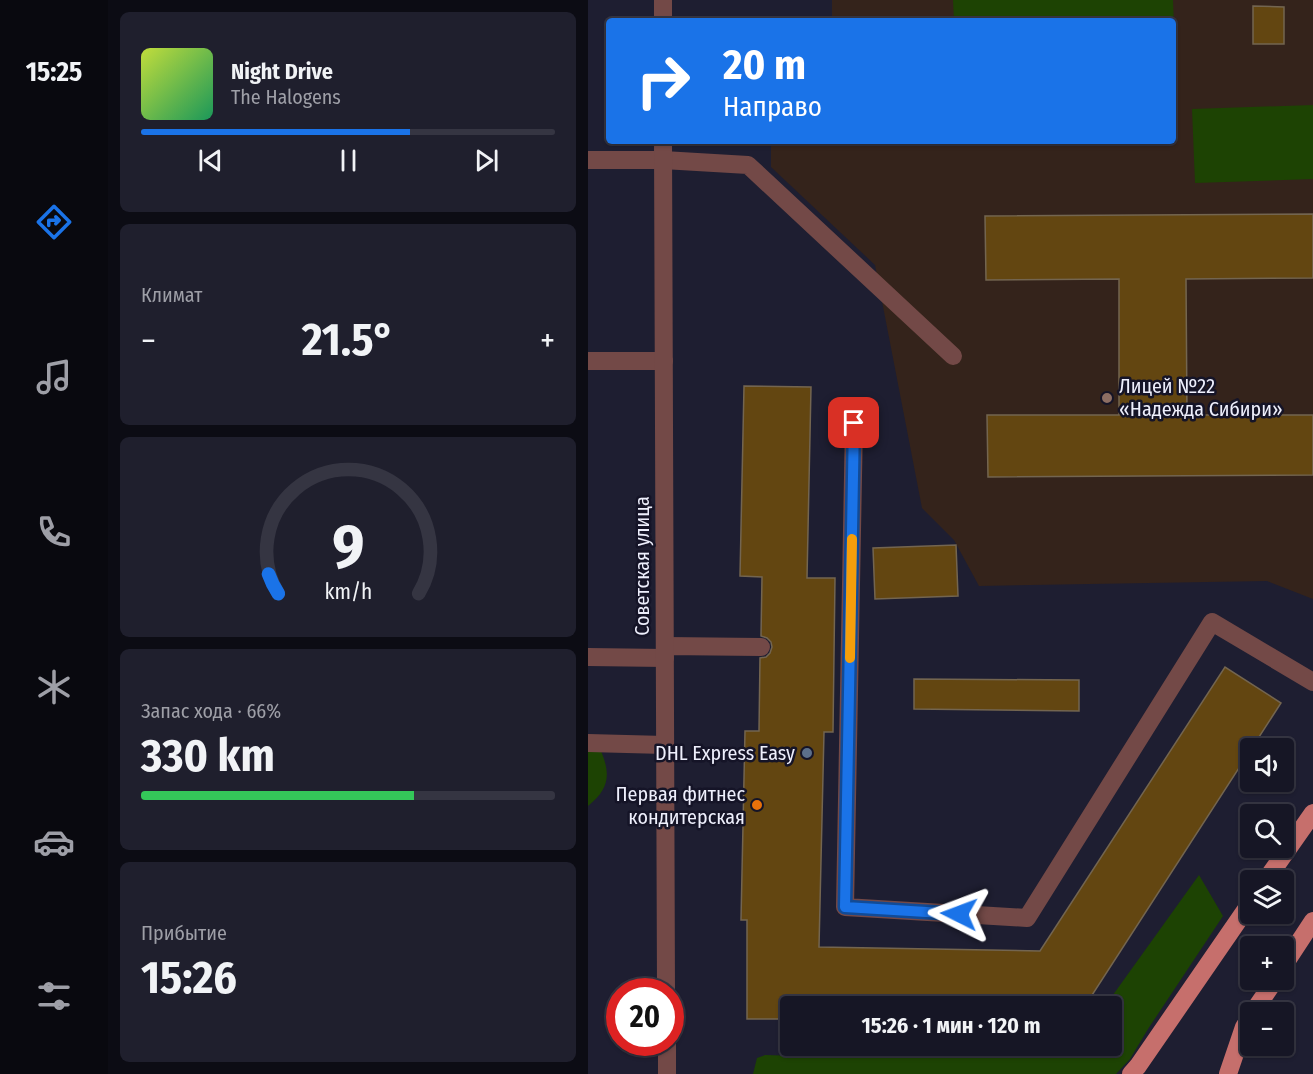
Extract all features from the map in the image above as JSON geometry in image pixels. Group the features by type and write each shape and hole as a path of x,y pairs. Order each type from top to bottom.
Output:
{"main road":[{"path":"1273,870 1313,813"},
{"path":"1131,1074 1240,919"},
{"path":"1294,950 1313,921"},
{"path":"1228,1074 1240,1039"}],"street":[{"path":"663,0 663,18"},
{"name":"Советская улица","path":"663,144 666,978"},
{"path":"588,160 663,160 748,165 954,356"},
{"path":"588,361 664,361"},
{"path":"854,423 842,648 845,907 1027,918 1212,622 1313,682"},
{"path":"588,657 760,647"},
{"path":"588,743 665,745"},
{"path":"667,1056 667,1074"}],"shaded area":[{"name":"Лицей №22 «Надежда Сибири»","path":"832,0 1313,0 1313,599 1267,581 979,586 954,540 922,508 875,265 771,167 771,144 1176,144 1176,18 832,18"}],"green space":[{"path":"953,0 1173,0 1174,18 954,18"},
{"path":"1313,105 1313,179 1195,183 1192,109"},
{"path":"588,749 601,751 607,774 600,794 588,806"},
{"path":"1199,875 1223,916 1130,1059 1116,1074 753,1074 757,1058 765,1055 1122,1056 1122,996 1112,996"}],"building":[{"path":"1253,6 1284,7 1284,44 1253,44"},
{"path":"1313,214 1313,278 1186,279 1187,415 1313,415 1313,475 988,477 987,415 1119,415 1119,279 986,280 985,216"},
{"path":"744,386 811,387 807,578 835,578 833,732 824,732 819,947 1040,951 1225,667 1281,703 1258,738 1240,738 1240,766 1091,996 780,996 780,1019 747,1019 747,920 741,920 745,731 759,731 760,658 766,657 772,647 767,638 761,636 762,577 740,576"},
{"path":"956,545 958,596 875,599 873,548"},
{"path":"914,679 1079,680 1079,711 914,709"}],"slow traffic":[{"path":"850,658 852,539"}],"place":[{"name":"Лицей №22 «Надежда Сибири»","path":"1107,398"},
{"name":"DHL Express Easy","path":"807,753"},
{"name":"Первая фитнес кондитерская","path":"757,805"}],"route":[{"path":"854,423 845,907 959,914"}]}
